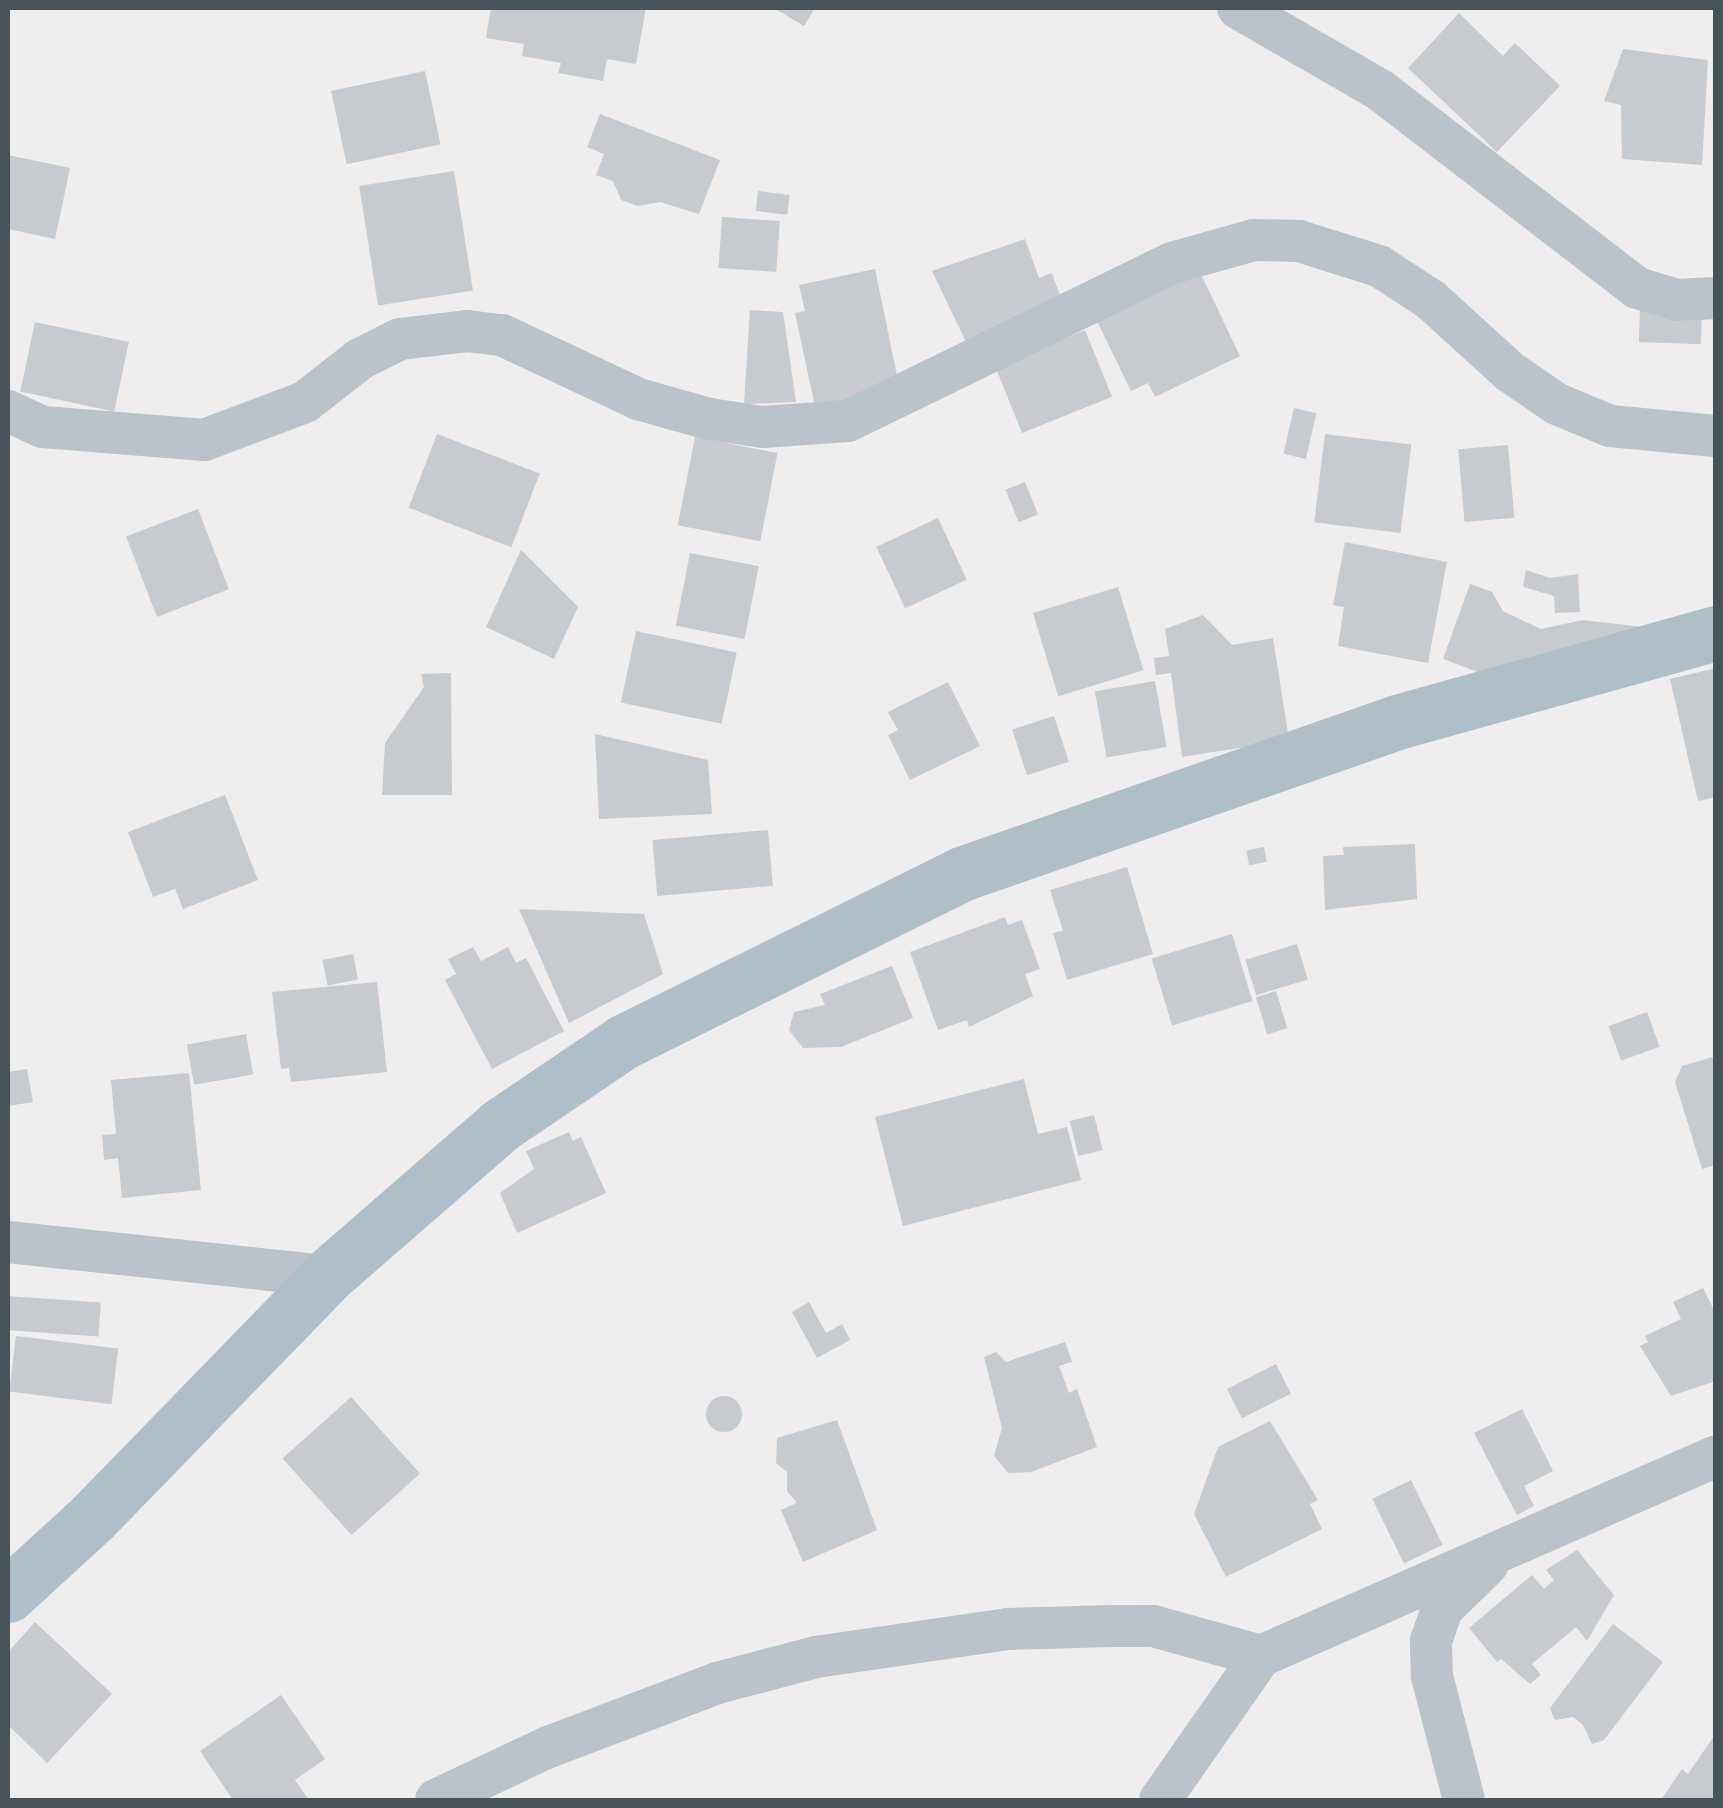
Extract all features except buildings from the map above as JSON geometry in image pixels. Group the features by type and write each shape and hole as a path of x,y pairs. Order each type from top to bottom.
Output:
{"main road":[{"path":"8,1595 94,1517 326,1276 502,1124 623,1042 961,874 1397,722 1716,633"}],"street":[{"path":"1238,8 1380,90 1636,288 1677,300 1716,298"},
{"path":"8,410 43,427 204,440 305,402 360,359 400,339 468,331 502,336 638,399 709,419 763,426 848,420 1172,263 1254,240 1299,241 1379,266 1431,300 1556,404 1610,426 1716,436"},
{"path":"8,1242 326,1276"},
{"path":"1160,1800 1261,1656 1716,1456"},
{"path":"1464,1800 1432,1676 1431,1641 1442,1609 1500,1554"},
{"path":"436,1800 546,1748 700,1689 816,1657 1008,1629 1112,1626 1154,1626 1261,1656"}]}
